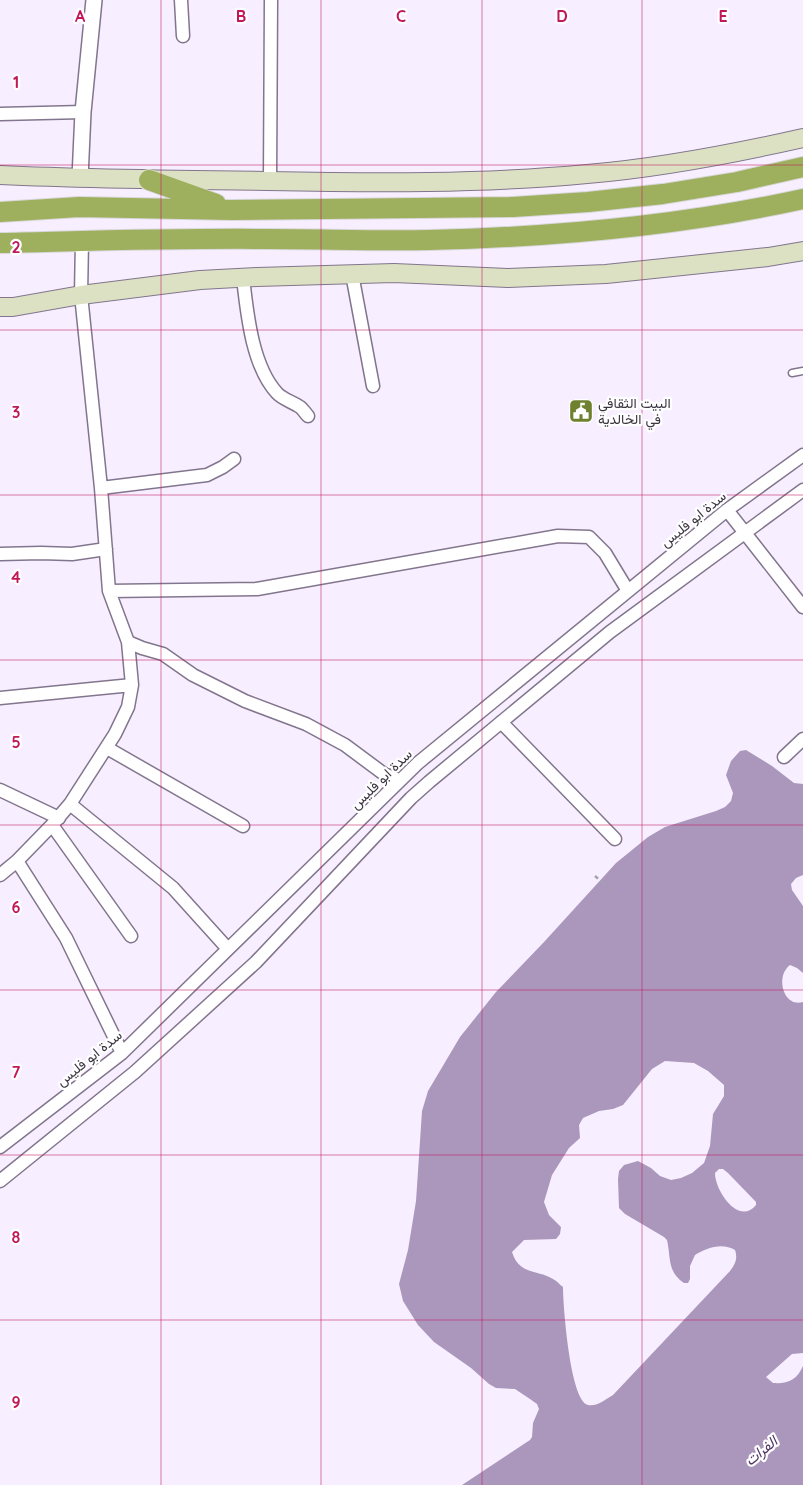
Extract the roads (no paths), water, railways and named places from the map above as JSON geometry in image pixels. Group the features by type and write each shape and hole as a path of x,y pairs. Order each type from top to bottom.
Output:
{"highway":[{"path":"0,212 79,207 232,210 513,207 663,194 737,182 803,168"},
{"path":"149,180 232,210"},
{"path":"0,243 267,239 376,241 512,237 645,226 711,217 803,199"},
{"path":"512,237 513,207"}],"main road":[{"path":"0,175 149,180 433,182 515,180 589,174 671,164 735,153 803,138"},
{"path":"0,307 13,307 80,295 200,280 394,273 508,278 606,274 768,258 803,251"}],"street":[{"path":"80,178 83,112 94,0"},
{"path":"181,0 183,36"},
{"path":"270,181 271,0"},
{"path":"0,114 83,112"},
{"path":"0,874 56,822 70,804 107,748 128,708 132,685 128,642 110,591 80,295 82,241"},
{"path":"352,274 373,386"},
{"path":"243,278 248,322 266,378 278,394 301,408 308,416"},
{"name":"سدة ابو فليس","path":"0,1148 122,1053 418,763 727,510 803,455"},
{"path":"100,488 206,475 234,459"},
{"path":"0,1181 135,1072 256,962 411,798 429,782 610,632 803,490"},
{"path":"727,510 803,606"},
{"path":"110,591 257,589 558,536 589,537 605,553 628,591"},
{"path":"0,554 72,554 106,549"},
{"path":"128,642 163,654 193,675 245,701 306,724 345,745 384,774 399,780"},
{"path":"0,698 132,685"},
{"path":"501,722 615,840"},
{"path":"784,757 803,739"},
{"path":"107,748 242,826"},
{"path":"0,790 56,822 131,936"},
{"path":"70,804 173,888 228,949"},
{"path":"16,861 66,938 122,1053"}],"lane":[{"path":"792,373 803,371"}],"water":[{"name":"الفرات","path":"746,750 772,766 794,783 803,784 803,875 796,878 791,884 792,890 803,906 803,973 790,965 785,970 782,983 783,990 790,1000 796,1003 803,1002 803,1353 792,1354 766,1377 773,1383 788,1382 798,1375 803,1366 803,1485 462,1485 530,1440 533,1423 539,1409 537,1404 515,1389 496,1388 489,1384 471,1368 434,1342 418,1325 403,1301 399,1284 408,1250 416,1201 422,1111 428,1091 460,1037 496,992 616,863 648,837 665,827 716,811 725,807 731,801 733,793 726,775 731,761 740,751","holes":["665,1061 694,1063 708,1071 724,1085 724,1096 713,1114 710,1146 704,1163 692,1173 681,1178 671,1180 660,1176 651,1168 638,1161 624,1165 619,1171 618,1179 619,1208 625,1214 667,1240 672,1269 684,1283 688,1283 690,1279 690,1266 695,1255 704,1250 725,1246 735,1250 736,1261 730,1271 613,1395 598,1404 588,1405 582,1400 572,1371 566,1331 563,1287 547,1276 519,1265 512,1252 524,1240 556,1239 560,1234 561,1227 549,1215 544,1202 552,1175 569,1148 580,1138 579,1125 583,1118 599,1111 623,1105 652,1069","719,1169 723,1169 728,1173 756,1202 756,1205 749,1210 742,1211 729,1204 723,1197 716,1180 715,1173"]}],"place":[{"name":"البيت الثقافي في الخالدية","path":"581,411"}]}
